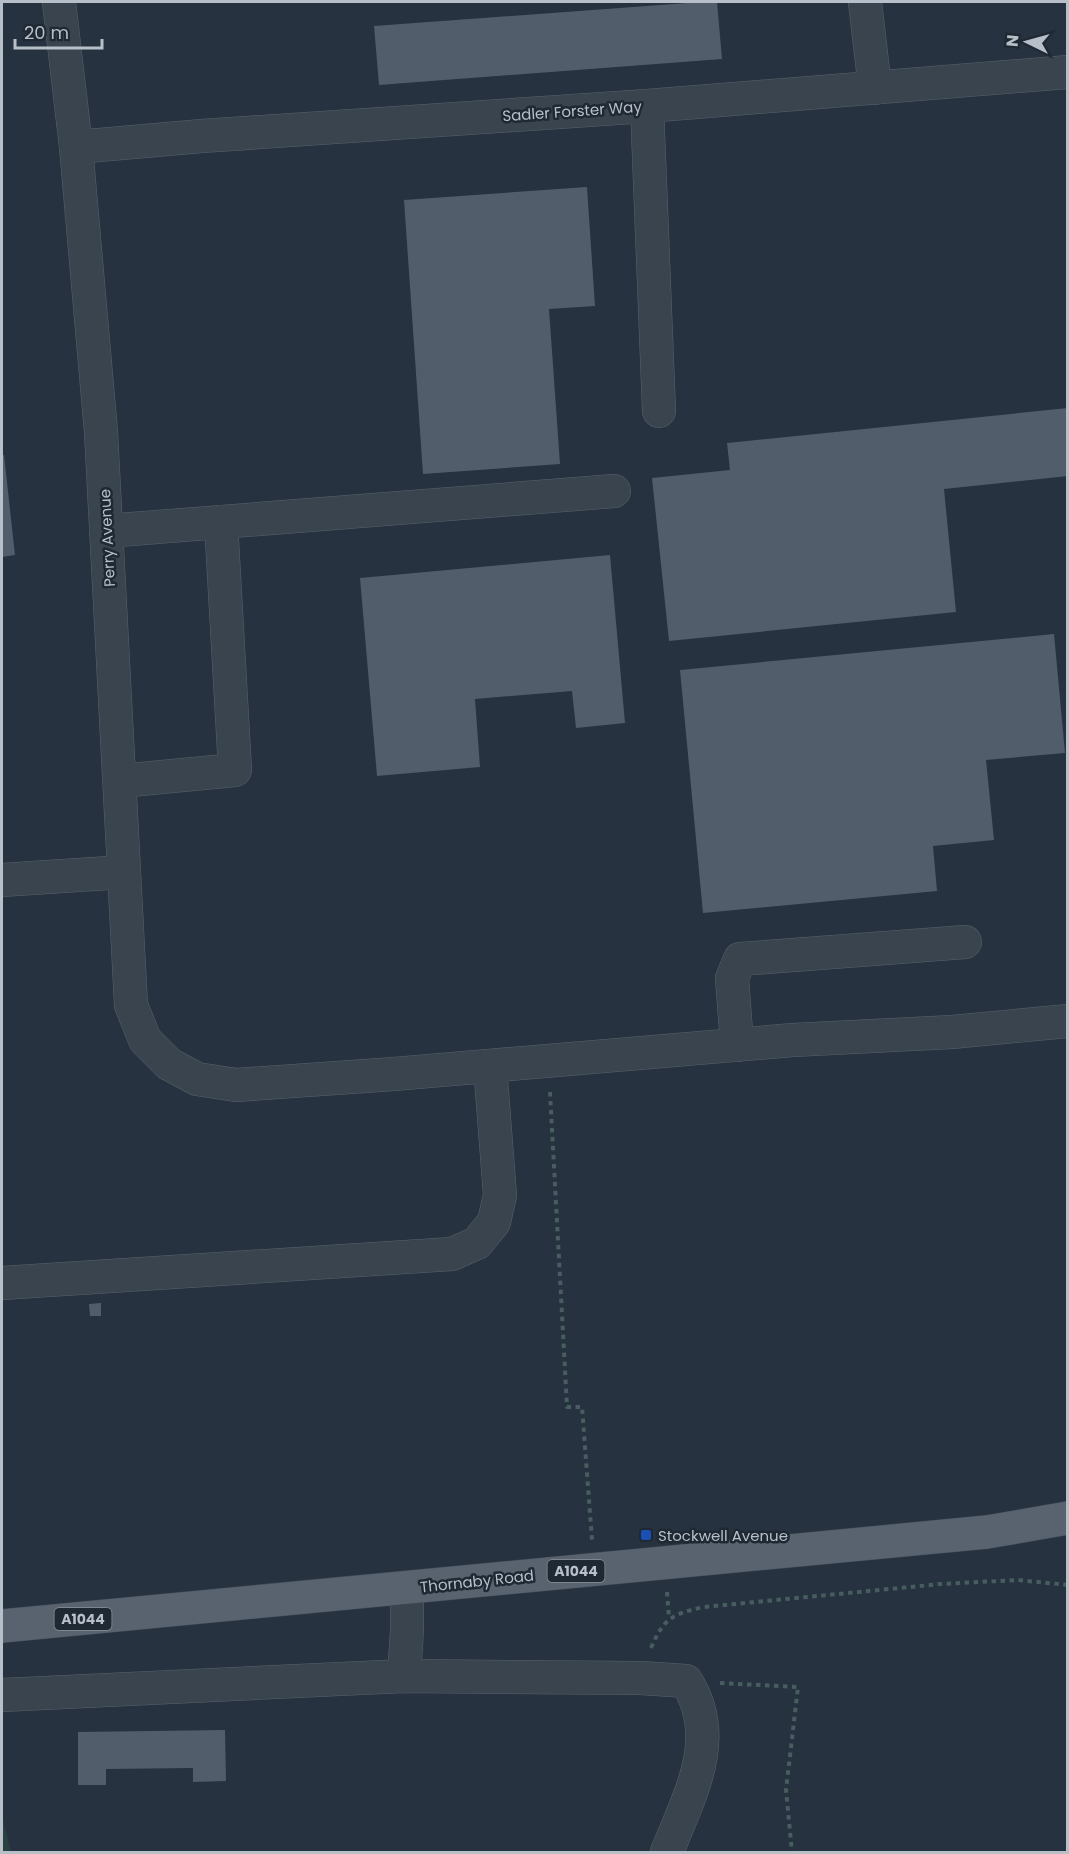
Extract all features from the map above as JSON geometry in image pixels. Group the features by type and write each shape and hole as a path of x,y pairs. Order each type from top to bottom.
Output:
{"main road":[{"name":"Thornaby Road","path":"2,1626 716,1556 987,1532 1068,1518"},
{"name":"Thornaby Road","path":"987,1532 1068,1536"}],"street":[{"name":"Perry Avenue","path":"59,2 76,147 101,432 131,1005 145,1040 169,1064 197,1079 236,1085 548,1062 737,1045 952,1032 1068,1021"},
{"path":"865,2 875,88"},
{"name":"Sadler Forster Way","path":"76,147 202,136 647,106 1068,72"},
{"path":"647,106 659,411"},
{"path":"106,531 614,490"},
{"path":"120,781 235,770 221,522"},
{"path":"2,880 124,872"},
{"path":"737,1045 732,978 740,959 965,942"},
{"path":"2,1283 452,1254 477,1243 494,1222 500,1195 490,1066"},
{"path":"404,1676 407,1588"},
{"path":"2,1695 404,1676 641,1678 686,1681 696,1695 701,1712 703,1744 694,1783 667,1852"}],"path":[{"path":"548,1062 567,1407 582,1407 592,1540"},
{"path":"641,1678 657,1635 669,1618 704,1607 941,1584 1018,1580 1068,1585"},
{"path":"686,1681 798,1688 786,1790 792,1852"}],"green space":[{"path":"2,1815 11,1852 2,1852"}],"building":[{"path":"717,2 722,59 379,85 374,26"},
{"path":"587,187 595,306 549,309 560,464 423,474 404,200"},
{"path":"1068,408 1068,476 944,489 956,612 669,641 652,478 730,470 727,443"},
{"path":"2,455 4,455 15,555 2,557"},
{"path":"610,555 625,723 576,728 572,691 475,699 480,767 377,776 360,578"},
{"path":"1054,634 1065,753 986,760 994,840 933,846 937,891 703,913 680,670"},
{"path":"101,1303 101,1316 90,1316 89,1304"},
{"path":"225,1730 226,1781 193,1782 193,1768 106,1769 106,1785 78,1785 78,1732"}],"place":[{"name":"Stockwell Avenue","path":"646,1535"}]}
